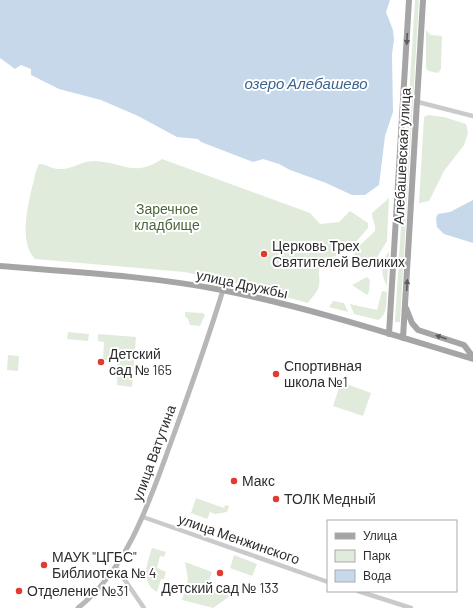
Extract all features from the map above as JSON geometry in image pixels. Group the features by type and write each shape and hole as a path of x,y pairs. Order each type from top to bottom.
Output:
{"main road":[{"name":"Алебашевская улица","path":"389,334 409,0"},
{"name":"Алебашевская улица","path":"403,338 423,0"},
{"name":"улица Дружбы","path":"0,266 182,283 223,290 315,313 473,358"},
{"name":"улица Ватутина","path":"78,608 116,567 143,517 223,290"},
{"path":"406,307 412,323 418,330 464,345 473,358"}],"street":[{"path":"418,102 473,116"},
{"name":"улица Менжинского","path":"143,517 327,582"},
{"path":"116,567 144,608"},
{"path":"361,592 411,608"}],"green space":[{"path":"415,0 419,0 400,322 395,322"},
{"path":"426,30 431,35 442,36 441,69 438,73 428,71 426,68"},
{"path":"428,115 444,117 466,124 468,133 464,145 444,171 429,201 419,203 424,117"},
{"name":"Заречное кладбище","path":"162,159 310,213 320,224 339,222 350,211 368,223 368,228 350,248 338,255 325,258 319,269 319,286 316,293 308,303 224,280 184,272 35,259 29,250 26,240 26,216 36,171 39,164 56,169 64,169 85,162 94,161 128,168 136,168 152,165"},
{"path":"389,198 387,241 376,259 361,260 354,255 357,248 375,231 372,213"},
{"path":"389,251 387,286 383,277 382,268 384,259"},
{"path":"367,277 370,280 369,292 367,295 352,285"},
{"path":"382,291 387,292 386,308 381,318 378,320 354,314 350,304 377,310"},
{"path":"333,301 344,303 348,312 329,307"},
{"path":"185,312 203,313 205,315 200,326 190,325 185,316"},
{"path":"68,332 89,334 88,341 67,339"},
{"path":"98,334 136,337 132,387 117,385 118,361 103,360 104,342 98,341"},
{"path":"8,355 19,356 18,371 7,370"},
{"path":"341,382 371,393 363,416 333,406"},
{"path":"196,498 224,508 225,505 229,506 227,512 215,514 210,512 207,519 191,513"},
{"path":"152,548 166,552 164,557 160,556 157,568 166,572 164,579 161,579 157,592 148,583 146,572"},
{"path":"234,555 257,564 252,576 230,568"},
{"path":"185,562 212,572 207,588 230,596 213,608 182,600 188,579"}],"water":[{"name":"озеро Алебашево","path":"0,0 390,0 386,12 393,30 394,40 392,54 393,112 385,136 379,185 365,195 352,195 326,183 290,170 279,164 263,159 253,162 201,142 198,139 177,137 138,116 101,100 59,89 31,75 31,69 21,65 15,69 0,58"},
{"path":"473,200 473,243 444,234 437,227 436,218 438,214 450,212"}],"place":[{"name":"Церковь Трех Святителей Великих","path":"264,254"},
{"name":"Детский сад № 165","path":"101,362"},
{"name":"Спортивная школа №1","path":"276,374"},
{"name":"Макс","path":"234,481"},
{"name":"ТОЛК Медный","path":"276,499"},
{"name":"МАУК \"ЦГБС\" Библиотека № 4","path":"44,565"},
{"name":"Детский сад № 133","path":"220,573"},
{"name":"Отделение №31","path":"19,591"}]}
